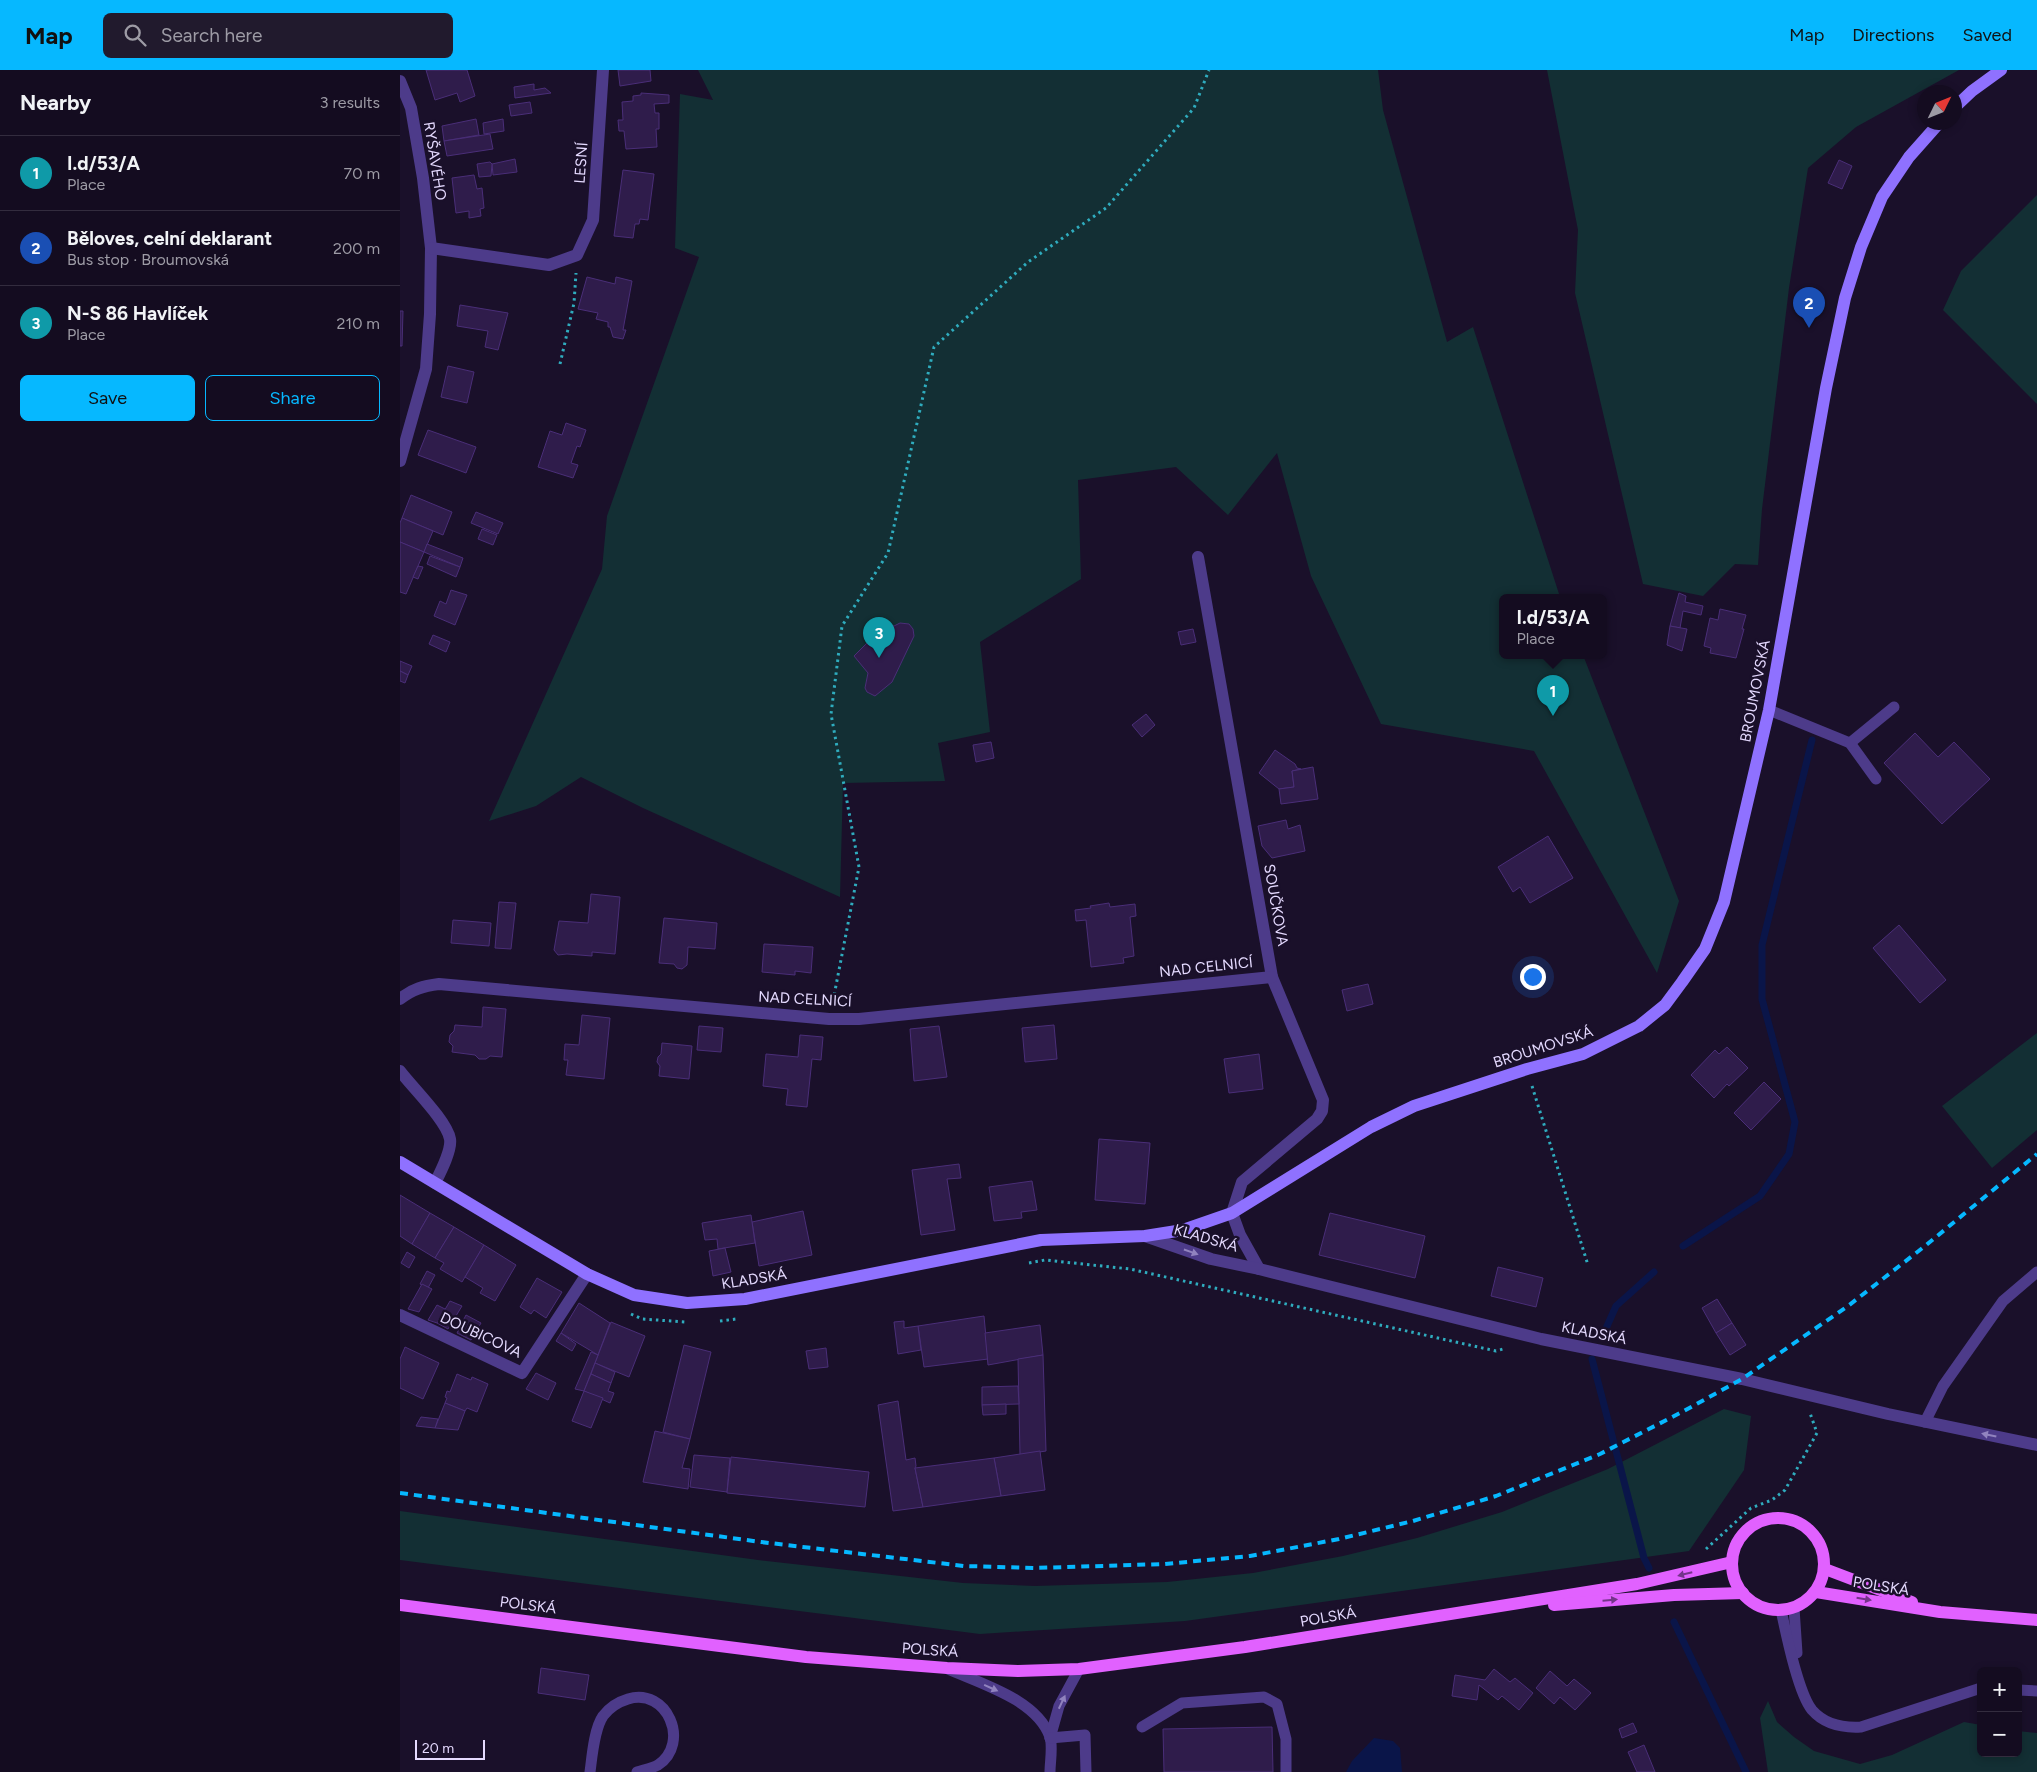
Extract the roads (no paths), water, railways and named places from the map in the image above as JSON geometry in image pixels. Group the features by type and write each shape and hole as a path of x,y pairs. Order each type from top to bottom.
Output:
{"main road":[{"path":"1962,100 2000,70"},
{"name":"BROUMOVSKÁ","path":"1414,1106 1527,1069 1583,1054 1639,1026 1665,1005 1705,949 1724,902 1769,710 1826,388 1845,298 1861,247 1882,198 1908,157 1933,130"},
{"name":"KLADSKÁ","path":"400,1162 586,1274 634,1295 687,1303 744,1299 1041,1240 1145,1236 1184,1230 1232,1213 1371,1127 1414,1106"},
{"path":"1778,1517 1800,1522 1817,1537 1822,1547 1825,1569 1816,1592 1794,1608 1781,1610 1760,1606 1743,1593 1735,1579 1732,1562 1734,1551 1746,1530 1766,1519 1778,1517"},
{"name":"POLSKÁ","path":"400,1605 806,1657 947,1668 1018,1671 1079,1669 1245,1647 1637,1584 1732,1562"},
{"name":"POLSKÁ","path":"1825,1569 1940,1612"},
{"name":"POLSKÁ","path":"1816,1592 1940,1612 2037,1620"},
{"name":"POLSKÁ","path":"1456,1612 1674,1595 1743,1593"}],"street":[{"name":"LESNÍ","path":"431,248 549,265 577,255 593,220 603,70"},
{"name":"RYŠAVÉHO","path":"400,81 412,117 423,178 431,248 430,314 426,369 400,461"},
{"name":"SOUČKOVA","path":"1198,557 1272,977 1323,1100 1322,1111 1317,1119 1242,1182 1232,1213"},
{"name":"NAD CELNICÍ","path":"400,999 408,992 423,986 439,984 829,1019 859,1019 1272,977"},
{"path":"400,1071 442,1121 450,1140 446,1157 435,1183"},
{"name":"KLADSKÁ","path":"1232,1213 1240,1235 1259,1269"},
{"name":"KLADSKÁ","path":"1145,1236 1211,1259 1259,1269 1541,1339 1742,1379 1925,1422 2037,1445"},
{"name":"DOUBICOVA","path":"400,1315 522,1373 586,1274"}],"lane":[{"path":"1850,743 1894,707"},
{"path":"1769,710 1850,743 1876,779"},
{"path":"1925,1422 1943,1386 2003,1301 2037,1272"},
{"path":"1794,1608 1801,1687"},
{"path":"1781,1610 1801,1687 1812,1710 1826,1722 1845,1728 1861,1727 1977,1689"},
{"path":"947,1668 1027,1706 1040,1718 1050,1738"},
{"path":"1050,1772 1050,1738 1059,1706 1079,1669"},
{"path":"2022,1690 2037,1691"},
{"path":"590,1772 594,1744 602,1717 617,1703 638,1696 657,1702 669,1715 674,1734 670,1752 658,1765 636,1772"},
{"path":"1142,1727 1182,1703 1264,1697 1277,1704 1286,1739 1286,1772"},
{"path":"1050,1738 1085,1735 1086,1772"}],"waterway":[{"path":"1683,1246 1760,1196 1789,1154 1795,1122 1762,999 1762,945 1812,740"},
{"path":"1604,1333 1616,1306 1654,1272"},
{"path":"1592,1359 1644,1558 1649,1568"},
{"path":"1674,1622 1746,1772"}],"railway":[{"path":"400,1493 761,1542 964,1566 1035,1568 1165,1564 1250,1556 1339,1539 1413,1521 1496,1496 1600,1454 1742,1379 1848,1306 1925,1246 2037,1154"}],"place":[{"name":"Běloves, celní deklarant","path":"1809,328"},
{"name":"N-S 86 Havlíček","path":"879,658"},
{"name":"I.d/53/A","path":"1553,716"}]}
